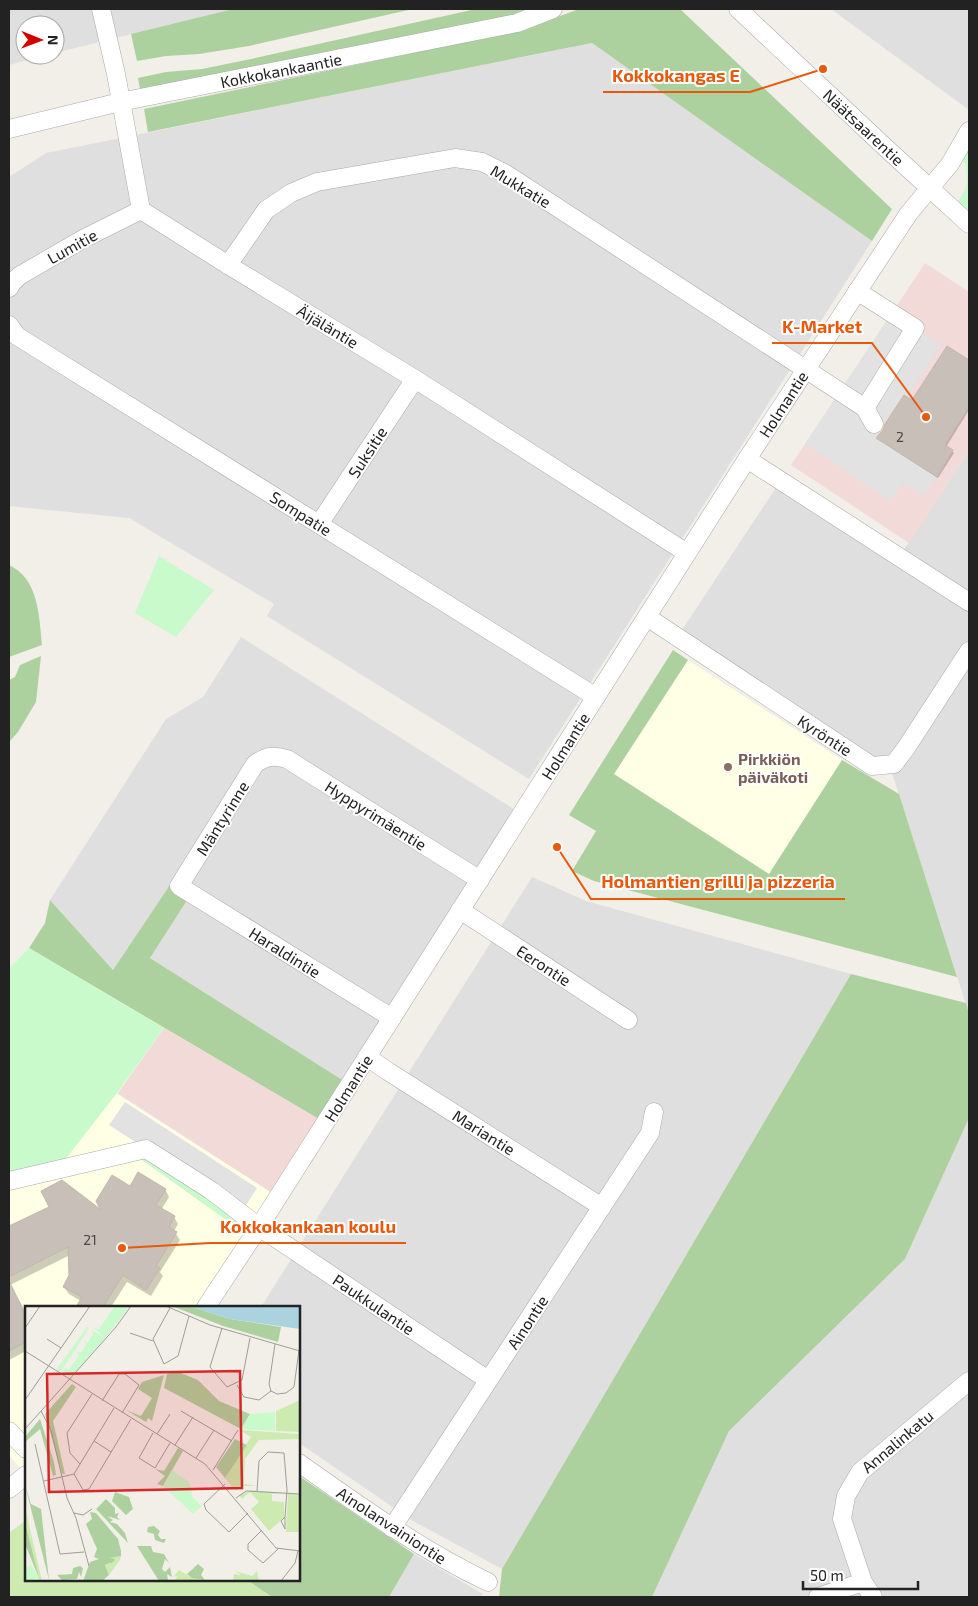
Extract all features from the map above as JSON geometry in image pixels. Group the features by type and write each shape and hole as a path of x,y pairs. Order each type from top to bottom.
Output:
{"street":[{"path":"101,9 141,210"},
{"name":"Kokkokankaantie","path":"9,129 120,102 517,23 553,9"},
{"name":"Näätsaarentie","path":"738,9 969,224"},
{"name":"Holmantie","path":"207,1306 368,1057 747,459 909,213 950,164 969,131"},
{"name":"Mukkatie","path":"228,266 266,210 290,194 317,182 456,158 482,162 506,174 865,408"},
{"name":"Äijäläntie","path":"141,210 228,266 415,379 687,553"},
{"name":"Lumitie","path":"9,288 18,276 83,239 141,210"},
{"path":"857,292 916,328 865,408 874,424"},
{"name":"Sompatie","path":"9,326 17,336 596,697"},
{"name":"Suksitie","path":"319,524 415,379"},
{"path":"747,459 969,602"},
{"name":"Kyröntie","path":"647,617 872,766 894,764 969,651"},
{"name":"Hyppyrimäentie","path":"270,756 287,759 480,880"},
{"name":"Mäntyrinne","path":"179,886 255,764 270,756"},
{"name":"Haraldintie","path":"179,886 392,1018"},
{"name":"Eerontie","path":"460,910 628,1020"},
{"name":"Mariantie","path":"368,1057 602,1206"},
{"name":"Ainontie","path":"392,1528 650,1133 654,1112"},
{"name":"Paukkulantie","path":"9,1181 146,1149 212,1191 259,1227 488,1380"},
{"name":"Annalinkatu","path":"873,1597 863,1582 842,1520 846,1496 860,1472 969,1381"},
{"path":"9,1431 25,1448"},
{"name":"Ainolanvainiontie","path":"300,1464 392,1528 459,1568 488,1582"},
{"path":"9,1489 25,1476"},
{"path":"818,1597 863,1582"}],"shaded area":[{"path":"9,9 233,9 65,51 65,15 15,15 15,63 9,65"},
{"path":"831,9 969,9 969,110"},
{"path":"592,43 872,241 529,779 267,616 274,604 129,518 9,506 9,177 46,153"},
{"path":"925,263 969,292 969,451 909,543 791,465"},
{"path":"892,313 941,345 907,397 903,395 876,437 937,477 924,496 903,483 891,501 805,444"},
{"path":"969,451 969,1014 892,773 680,633 783,477 901,554"},
{"path":"241,637 515,810 344,1081 150,958 188,897 170,886 113,970 50,900 166,719 203,697"},
{"name":"Pirkkiön päiväkoti","path":"688,660 842,760 769,874 614,774"},
{"path":"532,877 586,901 851,974 502,1569 413,1521 300,1444 300,1306 262,1306"},
{"path":"29,948 164,1028 117,1094 272,1193 198,1306 25,1306 25,1468 22,1470 9,1455 9,969"},
{"path":"164,1028 319,1119 272,1193 117,1093"},
{"path":"125,1102 257,1188 241,1213 212,1191 109,1125"},
{"path":"969,1118 969,1597 652,1597 729,1431 905,1259"},
{"path":"414,1554 483,1594 481,1597 389,1597"}],"green space":[{"path":"233,9 413,9 249,46 137,61 131,34"},
{"path":"476,9 532,9 515,16 141,94 138,78 166,72 202,69 251,59"},
{"path":"579,9 680,9 892,209 872,241 592,43 148,132 144,109 519,31"},
{"path":"969,135 969,211 958,201 965,188 967,174 965,163 956,156"},
{"path":"159,556 214,590 176,637 135,613"},
{"path":"9,565 19,571 32,589 36,599 42,645 9,657"},
{"path":"673,650 688,660 614,774 769,874 842,760 899,794 957,977 594,881 572,871 596,831 569,815"},
{"path":"41,656 36,702 18,732 9,742 9,680 15,677 20,665"},
{"path":"170,885 189,897 150,958 344,1081 319,1119 29,948 45,923 50,900 113,970"},
{"path":"29,948 164,1028 117,1093 57,1170 9,1181 9,969"},
{"path":"851,974 966,1003 969,1014 969,1118 905,1259 729,1431 652,1597 499,1597 502,1569"},
{"path":"146,1153 249,1223 243,1232 135,1155"},
{"path":"300,1477 414,1554 389,1597 272,1597 248,1581 300,1581"},
{"path":"25,1521 25,1581 248,1581 272,1597 9,1597 9,1533"}],"building":[{"path":"947,346 969,360 969,407 945,445 953,450 937,477 876,438 883,430 904,395 912,400"},
{"path":"138,1172 166,1189 156,1205 175,1216 169,1227 177,1232 156,1266 160,1268 146,1290 123,1275 104,1306 77,1306 82,1297 63,1287 69,1275 68,1247 9,1277 9,1226 49,1207 41,1191 62,1180 100,1209 96,1201 112,1175 130,1186"},
{"path":"9,1281 25,1313 25,1343 9,1351"}],"place":[{"name":"Kokkokangas E","path":"823,69"},
{"name":"K-Market","path":"926,417"},
{"name":"Pirkkiön päiväkoti","path":"728,767"},
{"name":"Holmantien grilli ja pizzeria","path":"557,847"},
{"name":"Kokkokankaan koulu","path":"122,1248"}]}
